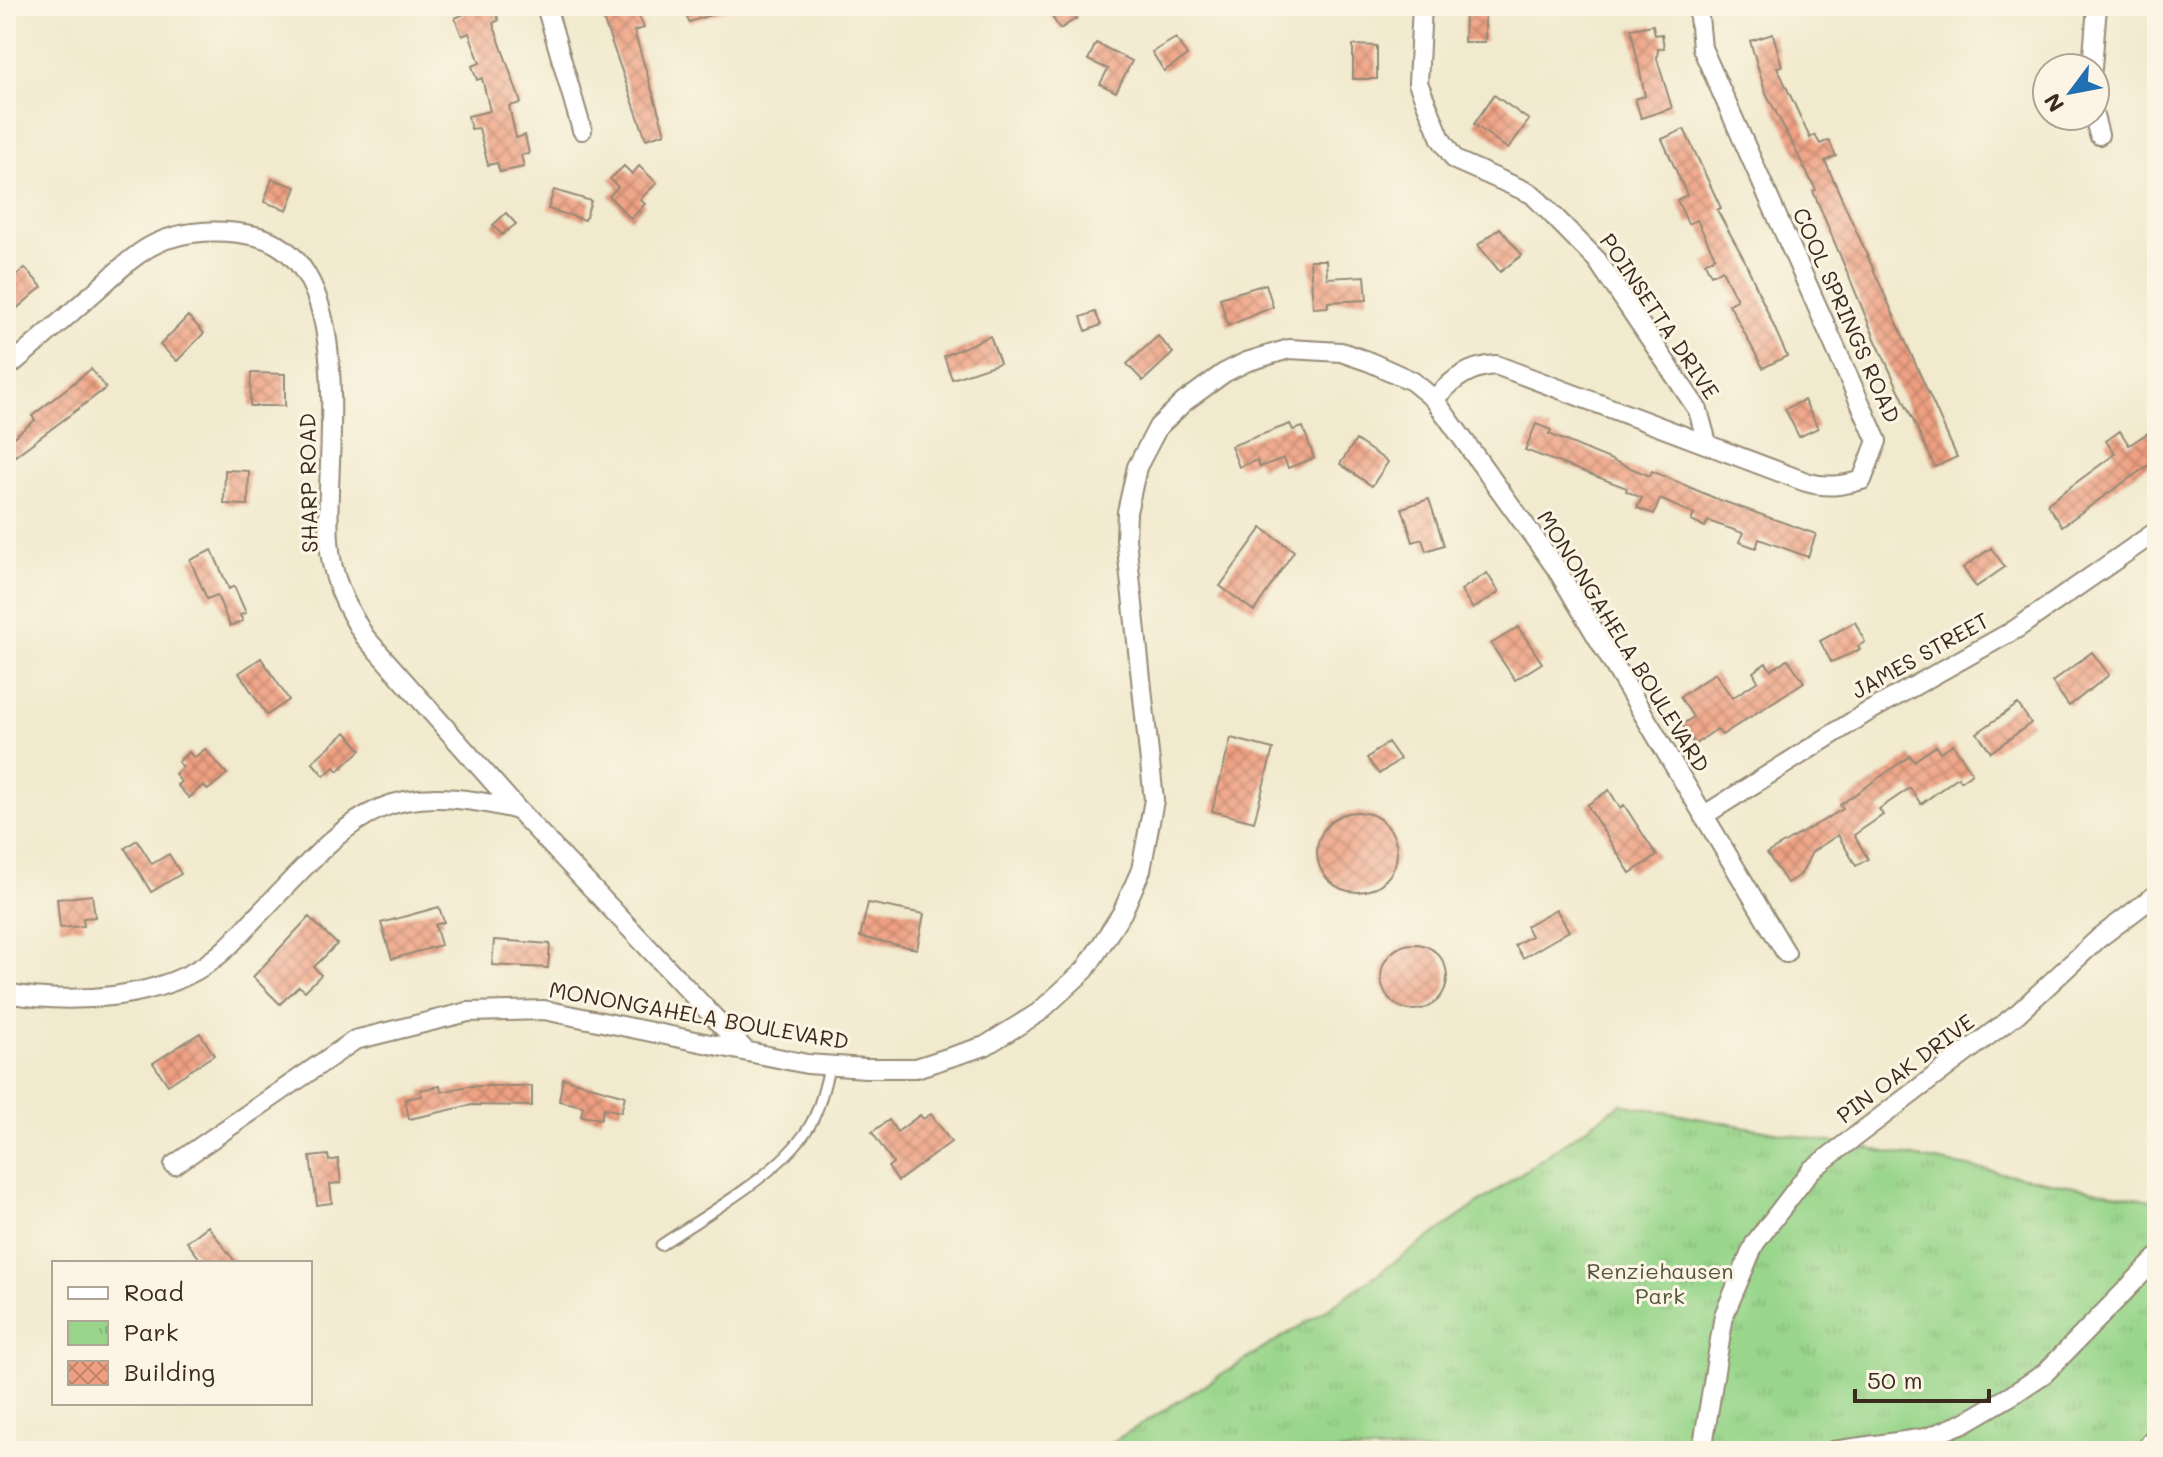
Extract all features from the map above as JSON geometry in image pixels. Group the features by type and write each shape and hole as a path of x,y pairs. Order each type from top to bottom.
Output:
{"street":[{"path":"546,6 582,130"},
{"name":"POINSETTA DRIVE","path":"1422,6 1418,83 1441,139 1455,160 1532,194 1597,260 1698,410 1707,443"},
{"name":"COOL SPRINGS ROAD","path":"1434,399 1460,374 1478,366 1496,365 1822,487 1862,480 1877,441 1702,48 1698,6"},
{"path":"2093,52 2097,6"},
{"name":"SHARP ROAD","path":"6,369 124,266 155,244 190,232 242,233 281,246 297,262 325,322 332,368 329,542 336,580 346,606 365,637 518,810 743,1048"},
{"name":"MONONGAHELA BOULEVARD","path":"174,1165 355,1040 468,1012 544,1010 830,1065 916,1068 985,1046 1038,1013 1085,970 1122,913 1141,870 1154,800 1126,539 1127,512 1137,467 1158,427 1194,393 1246,362 1289,349 1341,352 1370,362 1412,381 1434,399 1556,568 1786,953"},
{"name":"JAMES STREET","path":"1703,816 1866,713 2016,629 2157,531"},
{"path":"6,993 88,998 181,979 216,958 328,843 373,810 428,796 471,798 518,810"},
{"name":"PIN OAK DRIVE","path":"1702,1451 1724,1315 1755,1243 1811,1170 2018,1013 2099,938 2157,894"},
{"path":"1833,1451 1926,1438 1964,1423 2012,1395 2045,1373 2157,1258"},
{"path":"2145,1451 2157,1433"}],"lane":[{"path":"661,1245 732,1197 807,1131 819,1107 830,1065"}],"green space":[{"name":"Renziehausen Park","path":"1620,1104 2157,1201 2157,1451 1098,1451 1326,1310"}],"building":[{"path":"461,6 492,6 499,20 493,23 521,103 509,106 516,138 525,135 529,154 521,155 524,167 500,172 497,163 488,165 479,128 471,129 468,116 490,111 482,78 477,80 472,66 480,63 469,33 462,36 455,18 464,14"},
{"path":"635,6 644,28 634,31 665,133 646,139 603,18"},
{"path":"683,6 728,6 729,9 689,22"},
{"path":"1045,6 1070,6 1077,18 1060,29"},
{"path":"1465,14 1485,14 1485,42 1464,42"},
{"path":"1653,25 1655,35 1662,34 1664,48 1658,49 1657,59 1672,108 1641,118 1635,99 1645,96 1631,29"},
{"path":"1773,34 1782,66 1777,67 1810,138 1815,135 1820,144 1829,140 1836,156 1825,161 1957,457 1935,467 1876,341 1813,191 1816,190 1765,91 1750,41"},
{"path":"1176,38 1187,56 1164,71 1152,52"},
{"path":"1096,43 1132,61 1116,92 1100,84 1108,69 1088,60"},
{"path":"1353,45 1377,46 1377,79 1353,79"},
{"path":"1494,95 1529,120 1508,149 1474,124"},
{"path":"1684,129 1721,208 1717,210 1744,259 1787,356 1763,368 1729,304 1737,300 1722,270 1711,275 1705,263 1715,257 1697,220 1688,224 1677,200 1687,195 1662,139"},
{"path":"624,166 632,174 639,166 657,183 640,199 645,204 631,219 609,196 618,187 610,179"},
{"path":"272,179 296,187 287,210 264,202"},
{"path":"554,190 591,201 585,220 548,209"},
{"path":"506,213 516,224 502,235 493,225"},
{"path":"1500,228 1522,255 1500,272 1478,245"},
{"path":"1310,260 1326,260 1327,278 1365,276 1367,300 1328,302 1328,307 1313,308"},
{"path":"25,268 42,287 15,310 6,299 6,284"},
{"path":"1266,284 1273,307 1228,326 1220,298"},
{"path":"1095,312 1101,325 1086,331 1081,317"},
{"path":"188,316 204,333 177,361 160,345"},
{"path":"990,336 1000,363 952,379 944,356"},
{"path":"1158,336 1173,353 1143,381 1127,364"},
{"path":"91,369 106,388 15,456 6,443 35,420 32,416"},
{"path":"251,373 285,374 285,406 250,406"},
{"path":"1804,400 1818,428 1799,437 1785,409"},
{"path":"1290,424 1293,430 1303,427 1314,458 1288,468 1284,458 1260,467 1257,460 1239,467 1231,446"},
{"path":"1536,424 1551,430 1549,434 1650,476 1652,471 1717,499 1816,534 1808,557 1759,539 1756,548 1739,542 1743,533 1708,521 1705,527 1691,521 1694,514 1660,499 1654,514 1637,508 1642,498 1626,491 1627,488 1525,450"},
{"path":"2120,431 2129,445 2148,433 2157,447 2157,459 2062,526 2047,504 2115,454 2106,441"},
{"path":"1356,440 1388,462 1372,486 1340,464"},
{"path":"225,470 249,471 248,505 224,504"},
{"path":"1429,499 1444,545 1426,551 1422,539 1413,542 1402,508"},
{"path":"1262,528 1294,551 1254,611 1220,586"},
{"path":"1991,548 2005,567 1976,587 1963,568"},
{"path":"212,550 229,589 234,586 246,613 240,615 243,621 230,626 217,595 207,599 190,560"},
{"path":"1487,573 1499,592 1473,609 1461,590"},
{"path":"1855,622 1865,642 1858,646 1860,650 1831,662 1820,641"},
{"path":"1518,627 1542,663 1515,680 1491,644"},
{"path":"2092,652 2109,675 2069,706 2052,682"},
{"path":"261,658 289,700 267,715 239,673"},
{"path":"1788,659 1804,682 1722,735 1717,729 1695,744 1682,725 1693,717 1680,697 1715,673 1732,698 1758,681 1753,672 1766,663 1771,670"},
{"path":"2018,704 2031,723 1991,752 1977,733"},
{"path":"346,732 361,750 338,771 334,767 324,776 312,762"},
{"path":"1231,738 1273,749 1254,822 1212,811"},
{"path":"1388,742 1400,759 1379,774 1367,758"},
{"path":"1953,744 1972,773 1961,781 1958,777 1921,804 1910,788 1879,809 1883,815 1854,835 1868,859 1856,866 1838,835 1812,852 1801,874 1787,883 1767,853 1843,809 1840,805 1910,756 1914,761 1936,746 1940,752"},
{"path":"205,749 227,774 208,790 203,785 189,798 177,785 181,782 175,774 183,767 178,762 189,752 194,758"},
{"path":"1609,790 1620,808 1624,805 1657,856 1630,873 1587,805"},
{"path":"1357,812 1372,815 1385,824 1394,837 1397,852 1394,867 1385,880 1372,889 1357,892 1342,889 1329,880 1320,867 1317,852 1320,837 1329,824 1342,815"},
{"path":"137,840 152,864 169,854 181,874 151,892 125,848"},
{"path":"92,895 95,917 83,918 84,926 60,928 57,899"},
{"path":"868,903 924,914 917,949 860,937"},
{"path":"439,907 444,922 435,925 441,945 392,959 381,923"},
{"path":"1556,909 1569,931 1523,958 1515,945 1531,936 1526,926"},
{"path":"309,917 337,944 314,967 321,975 305,991 299,986 280,1004 253,977"},
{"path":"494,940 550,944 548,968 492,965"},
{"path":"1414,944 1427,946 1437,954 1445,964 1445,990 1437,1000 1427,1008 1414,1010 1401,1008 1391,1000 1383,990 1381,977 1383,964 1391,954 1401,946"},
{"path":"200,1033 214,1055 168,1085 153,1063"},
{"path":"563,1078 625,1096 621,1112 604,1108 601,1119 581,1116 583,1106 559,1101"},
{"path":"440,1086 441,1092 468,1086 532,1086 532,1106 472,1105 409,1119 405,1099 422,1096 420,1090"},
{"path":"931,1114 951,1142 898,1181 888,1167 893,1163 872,1132 889,1120 897,1132 920,1115 923,1119"},
{"path":"328,1155 329,1161 338,1159 341,1183 330,1184 332,1203 317,1205 310,1157"},
{"path":"208,1226 234,1261 201,1261 187,1242"}]}
